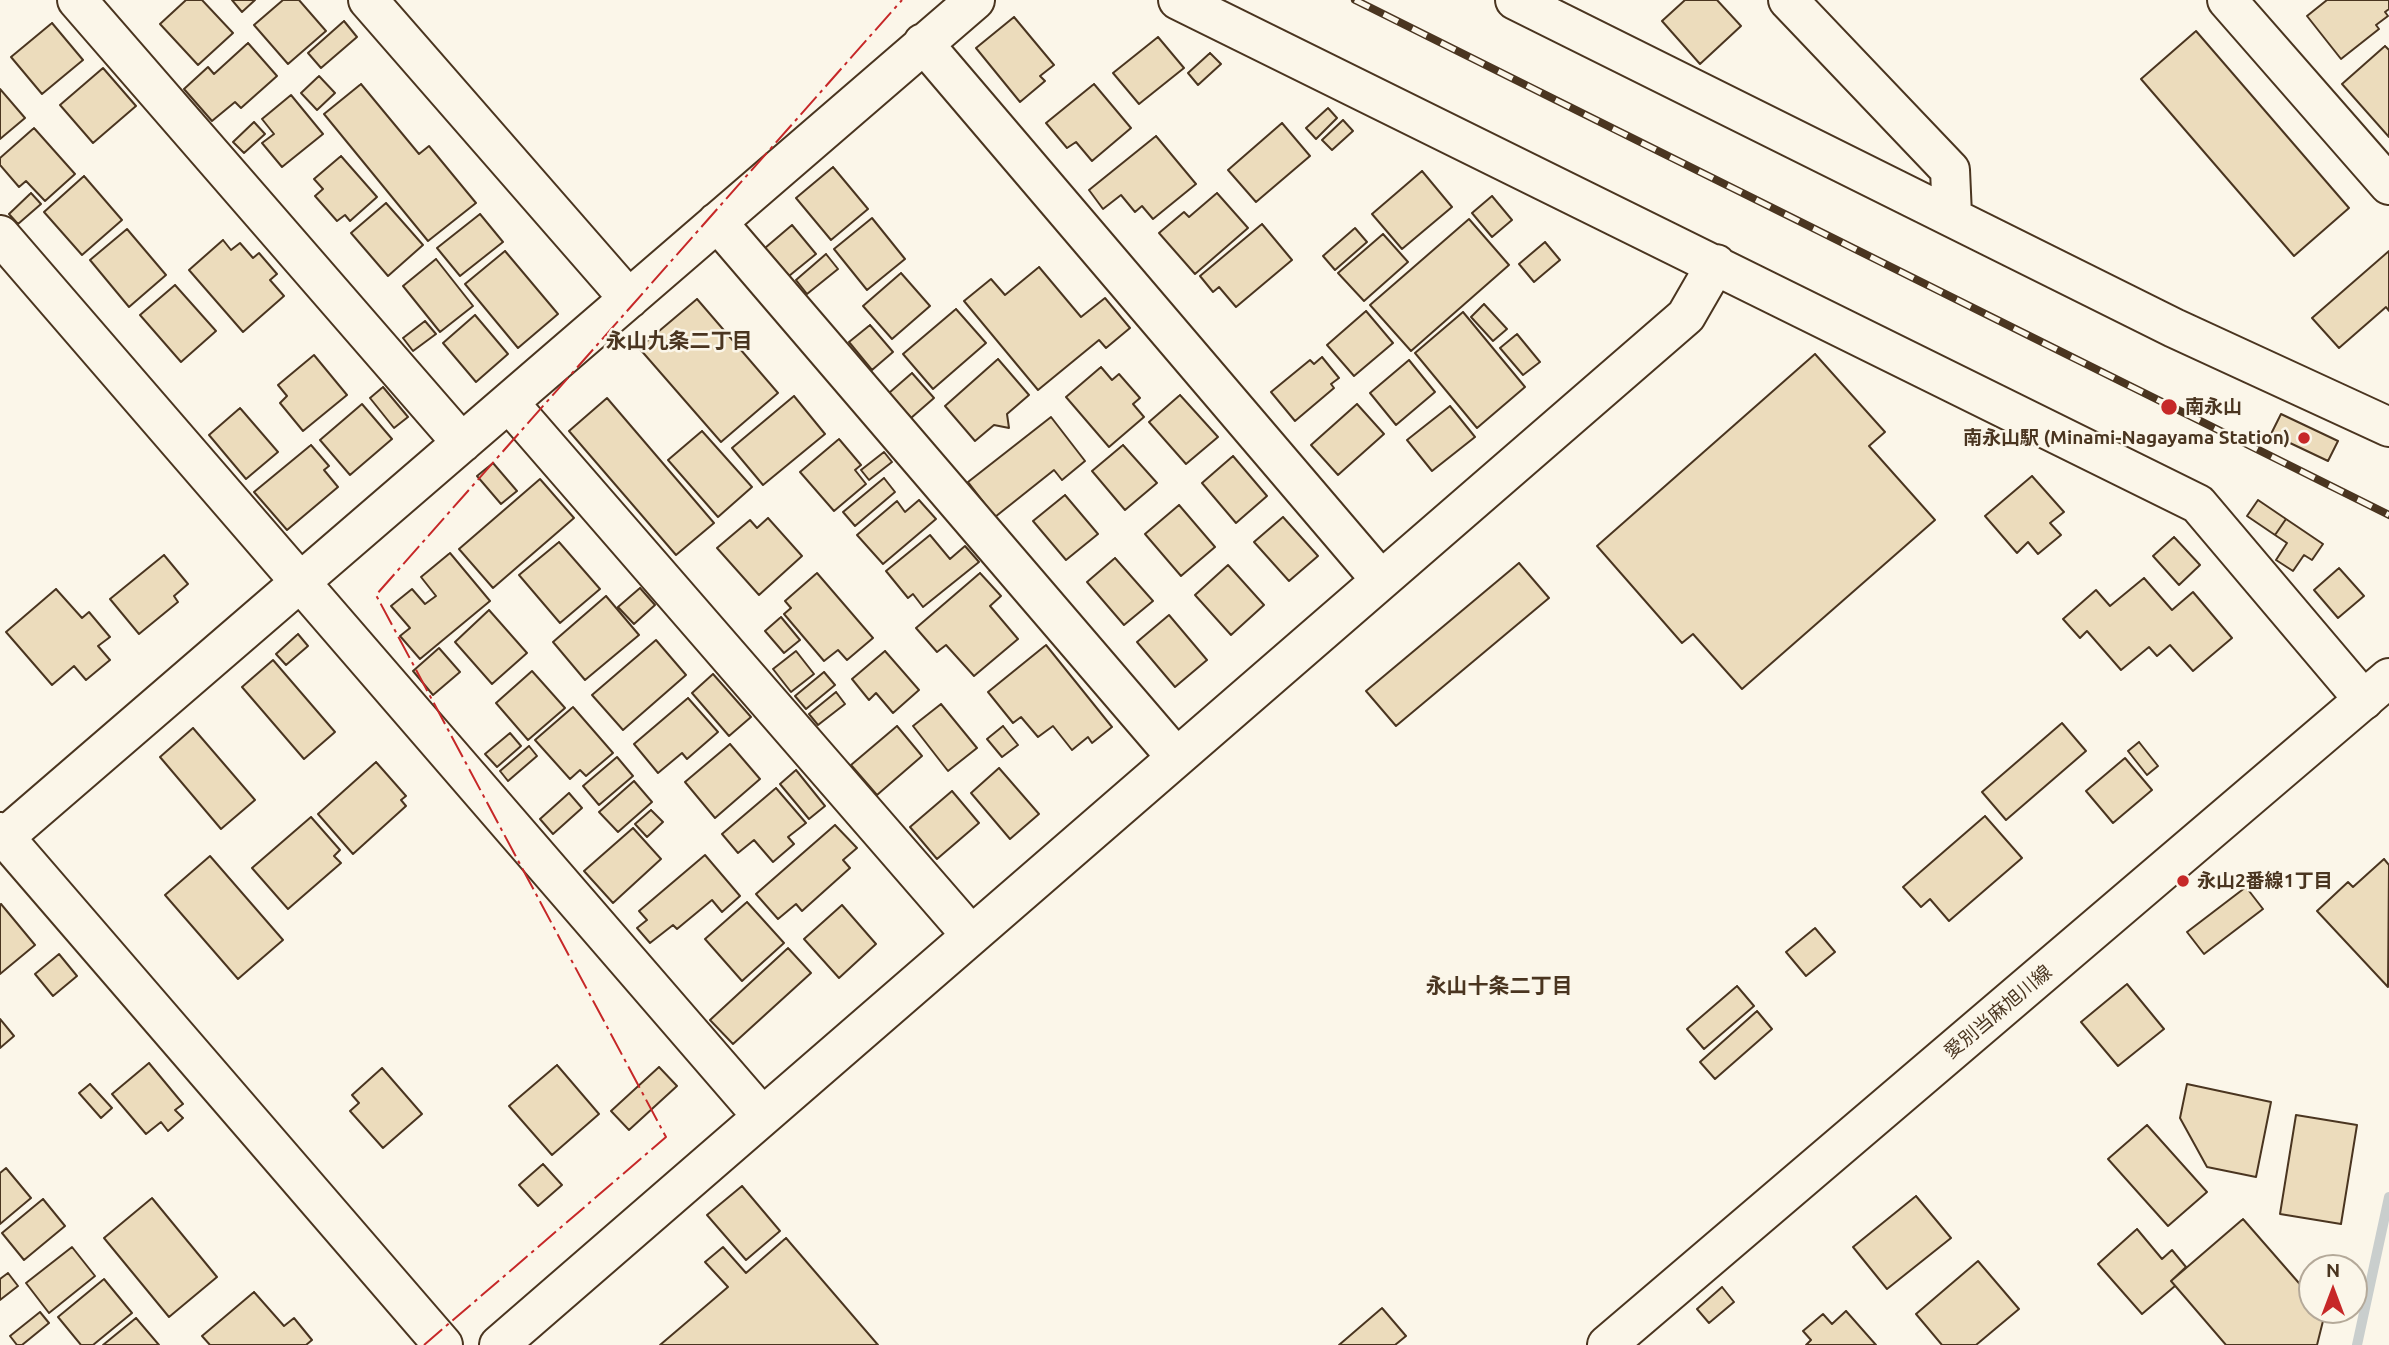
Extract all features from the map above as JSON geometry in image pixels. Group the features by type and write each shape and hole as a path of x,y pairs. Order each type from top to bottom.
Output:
{"street":[{"path":"77,0 463,443"},
{"path":"368,0 629,299"},
{"path":"443,1345 1,837 302,582 975,0"},
{"path":"1178,0 2197,504 2381,689"},
{"path":"1515,0 1952,215 2174,328 2389,427"},
{"path":"1788,0 1950,170 1952,215"},
{"path":"2227,0 2389,185"},
{"path":"923,43 1381,580"},
{"path":"717,222 1177,757"},
{"path":"0,234 762,1116"},
{"path":"499,1345 1686,316 1716,264"},
{"path":"509,403 971,935"},
{"name":"愛別当麻旭川線","path":"1608,1345 2381,689"}],"building":[{"path":"186,0 202,0 233,33 198,65 160,24"},
{"path":"232,0 255,0 242,12"},
{"path":"283,0 299,0 326,31 288,64 254,25"},
{"path":"1685,0 1717,0 1741,26 1700,64 1662,21"},
{"path":"2327,0 2389,0 2389,9 2385,12 2388,16 2376,25 2379,29 2341,59 2307,16"},
{"path":"1014,17 1054,65 1040,76 1045,81 1020,102 976,48"},
{"path":"344,21 357,37 321,68 308,53"},
{"path":"52,23 83,60 42,94 11,57"},
{"path":"2196,31 2349,208 2294,256 2141,79"},
{"path":"1158,37 1184,68 1139,104 1113,73"},
{"path":"248,43 277,76 241,108 235,102 212,121 184,89 208,67 214,74"},
{"path":"2385,46 2389,50 2389,137 2342,84"},
{"path":"1210,53 1221,64 1198,85 1188,73"},
{"path":"103,68 136,106 93,143 60,105"},
{"path":"319,76 335,93 317,110 301,93"},
{"path":"361,84 419,154 429,146 476,203 428,241 324,114"},
{"path":"1094,84 1131,128 1092,161 1076,142 1067,148 1046,123"},
{"path":"0,89 25,118 0,139"},
{"path":"291,95 323,134 282,167 262,143 274,134 262,119"},
{"path":"1328,108 1337,118 1316,139 1306,128"},
{"path":"1343,120 1353,131 1332,150 1322,140"},
{"path":"254,122 265,134 244,153 233,142"},
{"path":"1282,123 1310,156 1256,202 1228,170"},
{"path":"34,128 75,174 45,201 26,181 19,187 0,165 0,158"},
{"path":"1156,136 1196,184 1153,219 1142,206 1135,212 1121,195 1103,209 1089,190"},
{"path":"341,156 377,197 350,221 345,215 337,221 315,196 323,189 314,179"},
{"path":"833,167 868,209 831,240 796,198"},
{"path":"1422,171 1452,207 1402,249 1372,214"},
{"path":"84,176 122,220 82,255 44,212"},
{"path":"31,193 41,204 18,224 9,214"},
{"path":"1217,193 1248,228 1195,274 1159,233 1184,212 1189,217"},
{"path":"1492,196 1512,220 1492,237 1472,213"},
{"path":"386,203 423,245 388,276 351,233"},
{"path":"480,214 503,242 460,276 437,248"},
{"path":"872,218 905,259 867,290 834,249"},
{"path":"1469,219 1509,265 1411,351 1370,305"},
{"path":"1262,224 1292,260 1236,307 1219,287 1213,292 1200,276"},
{"path":"792,225 816,254 789,276 765,248"},
{"path":"1355,228 1367,242 1335,270 1323,256"},
{"path":"127,229 166,275 129,307 90,260"},
{"path":"1383,234 1408,262 1364,301 1338,273"},
{"path":"223,240 231,250 240,243 253,258 259,253 277,274 270,280 284,296 243,332 189,270"},
{"path":"1545,242 1560,260 1534,282 1519,264"},
{"path":"505,251 558,314 518,348 465,284"},
{"path":"2389,251 2389,311 2386,307 2339,348 2312,318"},
{"path":"826,254 838,269 807,294 796,280"},
{"path":"436,259 473,306 440,332 403,286"},
{"path":"1039,267 1081,317 1105,298 1130,328 1106,348 1099,340 1038,390 964,301 991,279 1005,295"},
{"path":"901,273 930,306 892,339 863,306"},
{"path":"175,285 216,331 181,362 140,315"},
{"path":"697,299 778,393 721,442 639,348"},
{"path":"1484,304 1507,329 1493,341 1471,317"},
{"path":"956,309 986,343 933,389 903,354"},
{"path":"1366,311 1393,343 1354,376 1327,345"},
{"path":"1463,312 1525,387 1477,428 1415,353"},
{"path":"475,315 508,354 476,382 443,343"},
{"path":"425,321 436,334 413,351 403,338"},
{"path":"870,325 893,352 872,370 849,342"},
{"path":"1517,334 1540,362 1523,375 1500,348"},
{"path":"1815,354 1885,432 1869,446 1935,520 1742,689 1693,634 1682,643 1597,546"},
{"path":"314,355 347,395 303,431 280,403 287,396 278,385"},
{"path":"1322,357 1339,378 1331,384 1334,388 1295,421 1271,392 1310,360 1314,364"},
{"path":"998,359 1029,395 1007,414 1009,428 994,425 975,441 945,406"},
{"path":"1409,360 1435,392 1396,425 1370,393"},
{"path":"1101,367 1112,380 1119,374 1140,398 1133,404 1144,417 1109,447 1066,397"},
{"path":"912,373 934,398 911,418 889,393"},
{"path":"383,387 408,417 394,428 370,398"},
{"path":"1180,395 1218,437 1186,464 1149,422"},
{"path":"794,396 825,434 763,485 732,448"},
{"path":"607,398 714,523 676,555 569,431"},
{"path":"362,404 392,439 350,475 320,440"},
{"path":"1357,404 1384,434 1338,475 1311,445"},
{"path":"1450,406 1475,437 1432,471 1407,440"},
{"path":"240,408 278,452 246,479 209,435"},
{"name":"南永山駅 (Minami-Nagayama Station)","path":"2281,414 2338,441 2328,461 2271,434"},
{"path":"1051,417 1085,461 1062,480 1054,470 995,517 968,482"},
{"path":"702,431 752,487 718,517 668,460"},
{"path":"839,439 861,465 855,470 866,484 834,511 800,472"},
{"path":"311,445 329,466 324,470 338,487 287,530 254,492"},
{"path":"1123,445 1157,483 1125,510 1092,471"},
{"path":"884,452 892,462 869,480 861,470"},
{"path":"1233,456 1267,496 1236,523 1202,483"},
{"path":"493,463 517,491 501,504 477,476"},
{"path":"2032,476 2064,512 2050,523 2061,535 2038,554 2028,542 2017,553 1985,516"},
{"path":"884,478 895,492 855,526 843,512"},
{"path":"540,479 574,518 493,588 459,549"},
{"path":"1065,495 1098,534 1066,560 1033,521"},
{"path":"919,500 936,519 883,564 857,535 897,501 905,512"},
{"path":"2258,500 2286,519 2275,535 2247,516"},
{"path":"1179,505 1215,547 1181,576 1145,534"},
{"path":"1283,517 1318,556 1289,581 1254,542"},
{"path":"768,518 802,556 759,595 717,548 750,520 757,528"},
{"path":"2286,519 2323,544 2312,560 2304,555 2293,571 2276,560 2287,543 2275,535"},
{"path":"930,535 950,559 965,546 979,562 923,607 913,594 908,598 886,571"},
{"path":"2174,537 2200,565 2179,585 2153,556"},
{"path":"559,542 600,589 560,623 519,575"},
{"path":"450,553 490,601 420,659 400,636 410,628 391,606 412,589 425,604 436,596 421,577"},
{"path":"164,555 188,584 174,596 178,602 139,634 110,599"},
{"path":"1115,558 1153,601 1124,625 1087,582"},
{"path":"1519,563 1549,598 1396,726 1366,691"},
{"path":"1228,565 1264,605 1231,635 1195,595"},
{"path":"2339,568 2364,596 2338,618 2314,590"},
{"path":"817,573 873,638 847,660 838,650 824,661 784,614 791,608 785,601"},
{"path":"980,573 1001,596 990,606 1018,639 974,676 946,645 937,652 916,628"},
{"path":"2144,578 2172,610 2193,592 2232,638 2193,671 2170,645 2157,656 2149,647 2121,670 2087,631 2080,638 2063,619 2096,590 2110,606"},
{"path":"640,588 655,605 634,624 618,607"},
{"path":"56,589 82,618 89,612 110,637 98,646 110,660 86,680 74,666 52,685 6,632"},
{"path":"606,596 639,635 585,680 553,642"},
{"path":"489,610 527,653 492,684 455,642"},
{"path":"1169,615 1207,660 1175,687 1137,642"},
{"path":"781,617 800,640 784,653 765,631"},
{"path":"298,634 308,646 286,665 276,654"},
{"path":"656,640 686,675 623,730 592,695"},
{"path":"1046,645 1112,727 1092,743 1088,737 1072,750 1053,726 1038,737 1021,717 1013,723 988,692"},
{"path":"439,648 460,672 433,695 413,671"},
{"path":"796,651 814,674 791,692 773,669"},
{"path":"885,651 919,690 893,713 876,693 869,700 852,679"},
{"path":"273,660 335,732 304,759 242,687"},
{"path":"532,671 565,708 528,740 496,703"},
{"path":"824,672 835,685 806,709 795,696"},
{"path":"713,674 751,717 729,736 692,693"},
{"path":"836,692 845,704 818,725 809,714"},
{"path":"688,698 718,732 687,759 682,753 658,773 634,744"},
{"path":"941,704 977,748 948,771 913,726"},
{"path":"573,707 613,753 586,776 580,770 570,779 535,740"},
{"path":"2062,723 2086,751 2006,820 1982,792"},
{"path":"897,726 922,756 877,795 851,765"},
{"path":"1003,726 1018,745 1002,757 987,739"},
{"path":"193,728 255,800 221,829 160,757"},
{"path":"510,733 521,746 497,767 485,754"},
{"path":"2139,742 2158,766 2147,775 2128,751"},
{"path":"730,744 760,779 715,818 685,782"},
{"path":"529,746 537,756 508,781 500,771"},
{"path":"617,757 633,776 599,805 583,786"},
{"path":"2125,758 2152,790 2113,823 2086,791"},
{"path":"376,762 406,796 401,800 406,806 353,854 318,814"},
{"path":"999,768 1039,814 1010,839 971,793"},
{"path":"796,770 825,806 809,819 780,784"},
{"path":"634,781 652,802 618,832 599,812"},
{"path":"776,788 806,823 788,837 794,844 773,862 754,840 738,853 722,834"},
{"path":"952,791 979,823 937,859 910,827"},
{"path":"569,793 582,808 553,834 540,819"},
{"path":"651,810 663,822 647,837 635,824"},
{"path":"1985,816 2022,858 1949,921 1930,899 1921,907 1903,887"},
{"path":"311,817 340,850 334,856 341,863 288,909 252,868"},
{"path":"835,825 857,848 843,860 850,868 802,911 796,904 778,919 756,894"},
{"path":"633,828 661,859 613,903 584,871"},
{"path":"705,855 740,896 722,912 712,900 677,929 673,925 650,943 637,928 647,920 639,911"},
{"path":"210,856 283,940 238,979 165,895"},
{"path":"2384,859 2389,865 2388,987 2317,911 2348,882 2353,887"},
{"path":"2246,887 2263,909 2204,954 2187,932"},
{"path":"747,902 784,943 742,981 705,939"},
{"path":"0,905 35,945 0,974"},
{"path":"842,905 876,944 839,978 804,939"},
{"path":"1815,928 1835,952 1806,976 1786,952"},
{"path":"788,948 811,973 733,1044 710,1020"},
{"path":"59,954 77,976 53,996 35,974"},
{"path":"2127,984 2164,1029 2118,1066 2081,1022"},
{"path":"1737,986 1754,1006 1704,1049 1687,1029"},
{"path":"1757,1011 1772,1029 1715,1079 1700,1062"},
{"path":"0,1019 14,1036 0,1048"},
{"path":"149,1063 183,1104 175,1110 183,1118 168,1131 161,1122 146,1134 112,1094"},
{"path":"557,1065 599,1114 552,1155 509,1106"},
{"path":"659,1067 677,1086 629,1130 611,1111"},
{"path":"382,1068 422,1114 383,1148 350,1111 359,1103 352,1095"},
{"path":"90,1084 112,1108 101,1118 79,1093"},
{"path":"2187,1084 2271,1102 2256,1177 2207,1167 2180,1118"},
{"path":"2296,1115 2357,1125 2341,1224 2280,1214"},
{"path":"2147,1125 2207,1192 2168,1226 2108,1159"},
{"path":"543,1164 562,1185 538,1206 519,1185"},
{"path":"6,1168 31,1198 0,1224 0,1173"},
{"path":"742,1186 780,1231 746,1260 707,1215"},
{"path":"1916,1196 1951,1238 1887,1289 1853,1247"},
{"path":"152,1198 217,1277 169,1317 104,1238"},
{"path":"43,1199 65,1226 24,1260 2,1233"},
{"path":"2243,1219 2298,1282 2298,1324 2322,1324 2317,1345 2226,1345 2171,1281"},
{"path":"2137,1229 2162,1259 2172,1250 2186,1267 2171,1281 2175,1286 2142,1314 2098,1264"},
{"path":"786,1238 878,1345 660,1345 728,1287 705,1262 723,1247 746,1273"},
{"path":"72,1247 95,1276 49,1313 26,1283"},
{"path":"1978,1261 2019,1309 1976,1345 1942,1345 1916,1314"},
{"path":"8,1273 18,1286 0,1300 0,1279"},
{"path":"104,1279 132,1313 93,1345 81,1345 58,1317"},
{"path":"1722,1287 1734,1302 1709,1323 1697,1309"},
{"path":"254,1292 284,1326 294,1318 312,1340 306,1345 210,1345 202,1336"},
{"path":"1382,1308 1406,1336 1395,1345 1339,1345"},
{"path":"1846,1311 1876,1345 1806,1345 1811,1340 1803,1331 1823,1314 1832,1324"},
{"path":"40,1312 49,1323 22,1345 17,1345 10,1336"},
{"path":"136,1318 159,1345 103,1345"}],"waterway":[{"path":"2357,1345 2389,1197"}],"railway":[{"path":"1355,0 2389,515"}],"power":[{"path":"424,1345 666,1137 376,595 902,0"}],"place":[{"name":"南永山","path":"2169,407"},
{"name":"南永山駅 (Minami-Nagayama Station)","path":"2304,438"},
{"name":"永山2番線1丁目","path":"2183,881"}],"district":[{"name":"永山九条二丁目","path":"679,341"},
{"name":"永山十条二丁目","path":"1499,986"}]}
